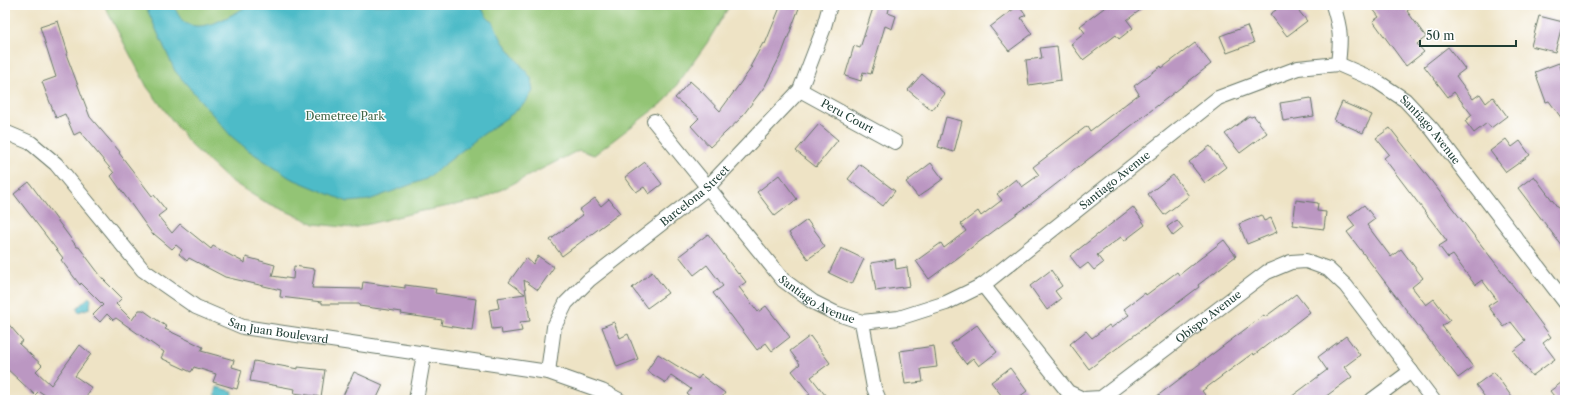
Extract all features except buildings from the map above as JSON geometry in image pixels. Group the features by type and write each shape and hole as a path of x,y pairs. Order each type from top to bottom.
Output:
{"street":[{"name":"Barcelona Street","path":"548,372 554,327 566,303 589,280 707,188 800,90 823,30 830,5"},
{"path":"1333,5 1340,27 1341,42 1338,64"},
{"name":"Santiago Avenue","path":"654,122 782,280 813,302 835,313 862,322 899,318 946,303 983,285 1218,98 1298,68 1338,64 1376,80 1405,100 1432,129 1565,302"},
{"name":"Peru Court","path":"800,90 895,142"},
{"name":"San Juan Boulevard","path":"5,132 31,143 56,164 143,270 196,307 244,327 548,372 602,391 619,400"},
{"name":"Obispo Avenue","path":"983,285 1068,392 1083,398 1101,398 1267,272 1291,262 1306,261 1328,269 1346,286 1433,400"},
{"path":"862,322 874,388 879,400"},
{"path":"416,400 424,354"},
{"path":"1372,400 1411,371"}],"green space":[{"name":"Demetree Park","path":"104,5 730,5 707,43 666,100 594,155 579,150 481,200 417,212 353,228 315,224 261,200 228,179 191,145 147,87"}],"water":[{"path":"145,5 173,5 183,21 190,25 198,26 207,25 226,18 249,5 480,5 486,16 493,23 503,42 531,78 533,91 526,102 512,114 478,138 426,179 369,200 348,202 290,178 248,150 231,136 175,71"},
{"path":"89,297 91,299 90,308 78,312 77,308"},
{"path":"217,387 233,391 231,400 215,395"}]}
